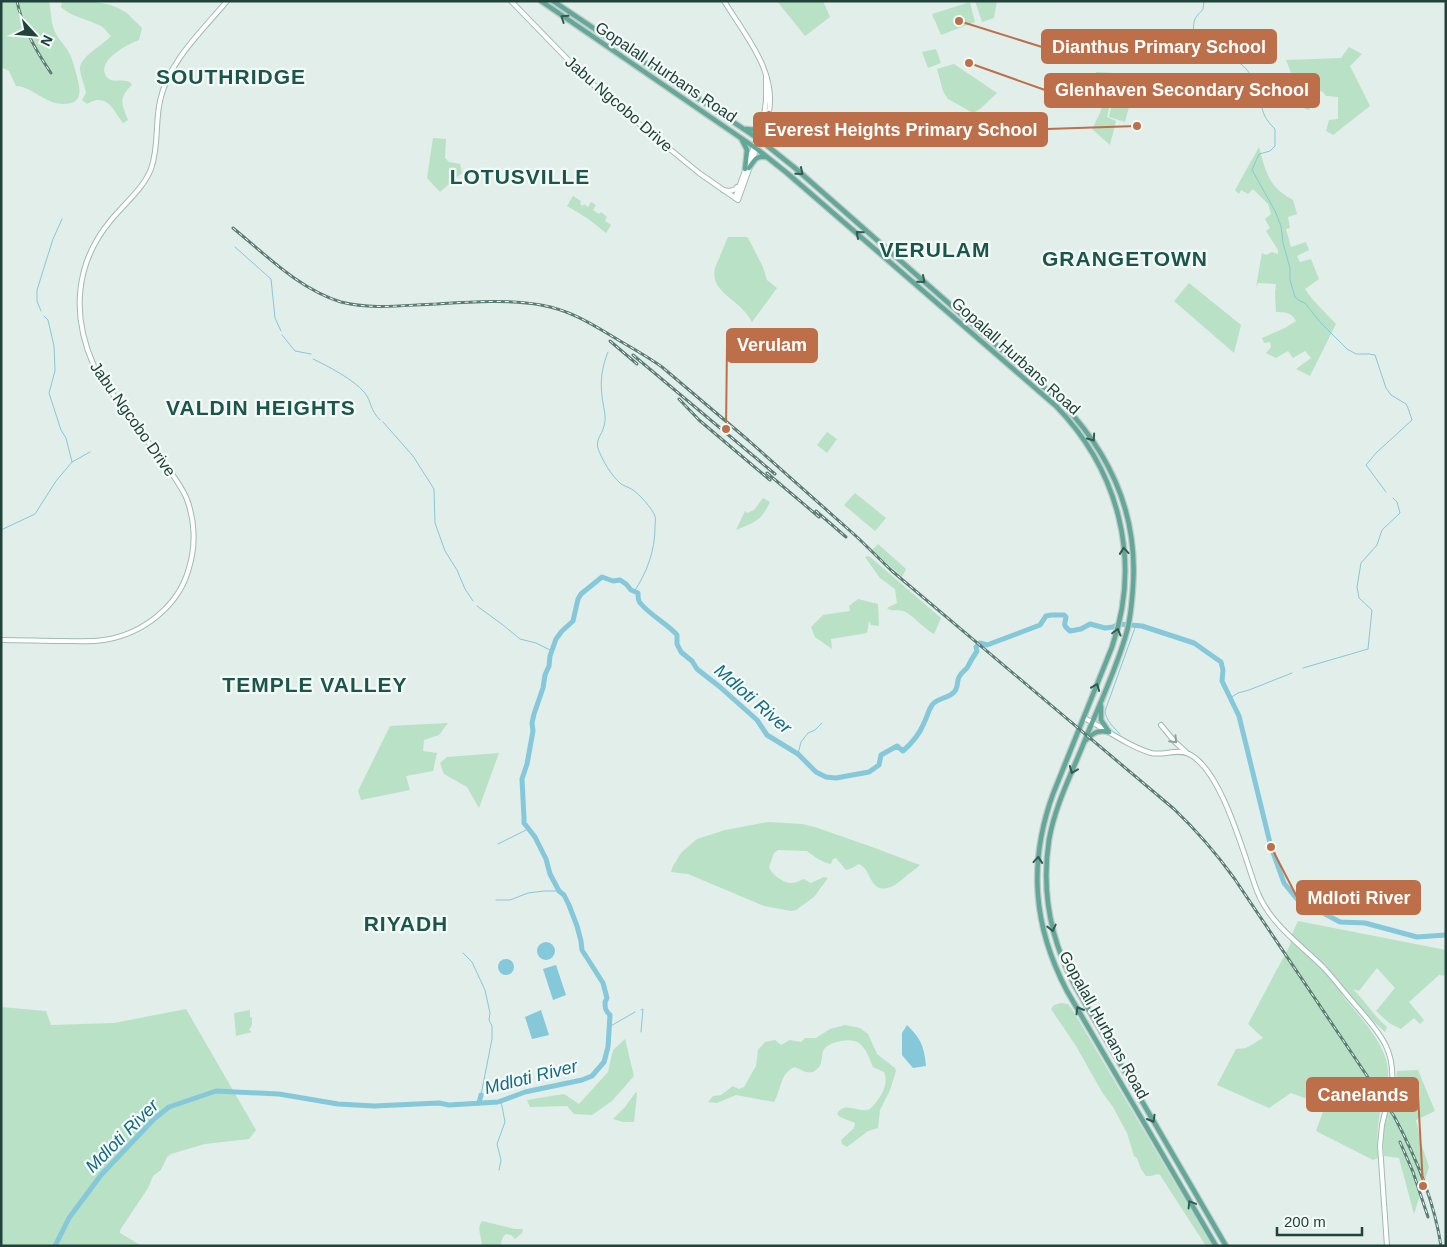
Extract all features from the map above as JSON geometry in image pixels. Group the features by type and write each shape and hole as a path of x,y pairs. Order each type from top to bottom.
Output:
{"main road":[{"name":"Jabu Ngcobo Drive","path":"1,640 95,641 122,636 143,626 165,609 178,594 188,572 194,536 185,495 94,366 88,353 82,330 79,306 80,290 87,262 98,238 109,222 136,192 150,170 156,146 160,100 168,76 182,55 227,1"},
{"name":"Jabu Ngcobo Drive","path":"511,1 604,95 673,152 736,199"},
{"name":"Gopalall Hurbans Road","path":"542,1 768,157 1056,406 1074,427 1100,464 1112,494 1122,531 1125,556 1124,600 1118,630 1048,809 1040,840 1038,892 1042,926 1054,964 1067,991 1216,1246"},
{"name":"Gopalall Hurbans Road","path":"553,1 758,139 821,190 1055,396 1085,428 1107,463 1119,489 1128,517 1132,539 1134,566 1132,605 1127,632 1117,660 1055,816 1049,840 1046,872 1047,900 1052,930 1069,976 1226,1246"},
{"path":"724,1 760,58 768,79 770,91 766,136 771,149"},
{"path":"736,199 762,126 766,101 766,76"},
{"path":"758,139 769,113"},
{"path":"742,128 753,130 762,126"},
{"path":"729,130 744,142 747,150 747,169"},
{"path":"736,199 740,183 747,169 756,158 768,157"},
{"path":"721,189 734,190 740,183"},
{"path":"1101,701 1101,720 1109,732"},
{"path":"1084,718 1134,746 1153,753 1188,753"},
{"path":"1160,725 1175,742 1206,769 1222,794 1257,891 1273,919 1332,977 1378,1031 1387,1045 1392,1068 1392,1083 1380,1140 1387,1246"},
{"path":"1084,742 1092,733 1097,731 1109,732"},
{"path":"1067,991 1070,986 1069,976"},
{"path":"1067,991 1072,989 1078,991"}],"green space":[{"path":"1,1 49,1 54,28 71,56 74,65 79,89 78,98 75,101 63,104 57,103 45,99 28,89 16,86 9,71 1,67"},
{"path":"62,1 96,2 113,6 128,14 142,28 139,40 116,53 106,63 104,68 107,78 110,80 126,81 132,85 122,101 128,120 123,123 104,101 99,100 87,104 82,100 86,93 80,71 81,64 88,55 111,36 101,26 74,16 65,10 61,7"},
{"path":"777,1 823,1 830,17 805,36"},
{"path":"975,1 997,1 994,18 982,22"},
{"path":"970,2 975,22 941,35 932,14"},
{"path":"1349,47 1362,54 1350,66 1370,106 1333,135 1326,131 1329,120 1338,119 1338,97 1326,96 1320,91 1309,110 1305,109 1286,60 1341,58"},
{"path":"936,49 941,63 928,68 922,52"},
{"path":"954,64 997,93 973,113 948,99 943,91 937,69"},
{"path":"1096,72 1115,73 1116,76 1107,117 1116,121 1110,145 1092,129 1103,102 1096,97 1101,91 1095,78"},
{"path":"1117,80 1135,84 1125,122 1109,117"},
{"path":"433,138 446,139 445,158 449,162 460,164 462,173 440,192 427,178"},
{"path":"1259,147 1269,178 1278,190 1293,200 1297,214 1288,217 1290,228 1286,229 1291,247 1306,242 1309,250 1297,256 1300,262 1311,259 1319,279 1305,289 1336,324 1310,376 1296,369 1311,358 1305,351 1293,358 1288,351 1276,358 1266,353 1271,347 1270,342 1264,343 1262,338 1296,321 1288,313 1276,312 1276,284 1258,283 1256,287 1262,253 1266,255 1272,252 1278,254 1278,250 1266,231 1270,228 1265,219 1271,214 1268,204 1253,189 1248,194 1241,190 1239,194 1235,190"},
{"path":"573,196 581,201 580,204 583,206 584,204 588,207 591,202 596,205 593,210 599,214 601,212 607,217 605,221 611,225 606,233 587,218 567,206"},
{"path":"728,237 748,238 763,267 767,280 777,288 752,322 746,313 719,288 714,276 715,268"},
{"path":"1189,283 1241,325 1234,353 1174,301"},
{"path":"827,432 837,439 827,453 817,445"},
{"path":"855,493 886,518 875,531 844,505"},
{"path":"763,498 770,502 764,513 753,523 736,530 745,511 747,513 754,510"},
{"path":"878,544 906,569 902,577 872,550"},
{"path":"869,556 941,618 934,634 906,612 887,608 897,603 895,589 880,578 865,557"},
{"path":"858,599 878,604 879,626 871,625 869,621 867,633 831,639 832,649 815,637 811,627 823,615 850,611 849,606"},
{"path":"448,723 439,735 424,740 423,751 437,753 433,771 406,776 410,790 361,800 358,791 390,726"},
{"path":"499,753 479,808 467,787 444,774 440,763 447,757"},
{"path":"768,822 802,824 815,827 920,865 901,881 885,889 877,887 866,870 859,864 846,870 836,858 833,859 831,864 821,861 807,851 778,850 774,853 769,867 775,876 782,880 795,883 804,879 811,883 824,877 828,878 814,897 796,910 791,911 764,906 688,874 671,872 681,853 697,839 725,830"},
{"path":"1298,921 1446,950 1446,976 1439,975 1409,1002 1424,1020 1420,1024 1414,1018 1401,1029 1389,1023 1376,1011 1395,988 1377,968 1359,991 1353,989 1387,1027 1385,1032 1347,991 1342,995 1377,1040 1386,1060 1388,1070 1387,1086 1378,1123 1378,1158 1373,1160 1316,1131 1325,1106 1291,1093 1269,1108 1217,1085 1236,1049 1246,1048 1263,1038 1248,1024 1290,945 1292,934"},
{"path":"1068,1004 1072,1009 1212,1246 1206,1246 1160,1175 1146,1176 1141,1169 1137,1158 1134,1156 1127,1133 1113,1107 1051,1009 1054,1005"},
{"path":"1,1007 46,1011 51,1025 114,1023 186,1009 256,1130 249,1139 205,1144 171,1154 167,1157 161,1170 153,1176 148,1188 120,1230 120,1233 142,1246 1,1246"},
{"path":"250,1010 252,1025 249,1030 252,1032 236,1036 234,1013"},
{"path":"845,1025 860,1028 868,1034 877,1054 895,1068 896,1071 890,1090 880,1110 878,1128 868,1131 847,1147 842,1144 841,1140 854,1128 855,1123 837,1114 844,1108 870,1109 880,1097 886,1082 884,1072 873,1067 868,1054 856,1041 846,1040 829,1045 823,1051 819,1067 812,1072 806,1072 795,1067 790,1069 784,1077 774,1102 736,1095 717,1103 708,1102 713,1096 721,1095 733,1086 739,1089 744,1087 756,1066 758,1050 765,1042 775,1040 781,1045 790,1040 801,1042 805,1038 816,1038 830,1029"},
{"path":"625,1039 634,1076 612,1101 592,1115 574,1114 567,1106 530,1107 527,1100 564,1094 579,1104 608,1072 613,1050"},
{"path":"1418,1070 1435,1111 1416,1120 1429,1167 1414,1214 1399,1158 1384,1156 1383,1139 1397,1071"},
{"path":"636,1092 634,1122 623,1122 613,1119 625,1107"},
{"path":"482,1221 515,1229 523,1229 522,1233 515,1239 511,1235 506,1234 500,1246 482,1246 479,1230"}],"water":[{"path":"542,942 550,942 555,947 553,958 542,960 537,955 537,947"},
{"path":"506,959 514,967 506,975 498,967"},
{"path":"556,965 566,995 553,1000 543,969"},
{"path":"541,1010 549,1035 532,1039 525,1017"},
{"path":"907,1025 916,1034 921,1043 926,1066 913,1068 902,1055 902,1033"}],"waterway":[{"path":"1204,1 1203,9 1196,18 1193,30 1200,50 1206,59 1225,60 1230,63 1238,62 1245,68 1260,85 1263,92 1261,100 1263,113 1275,129 1275,146 1270,151 1259,154 1252,170 1275,211 1281,226 1283,243 1290,268 1290,280 1295,297 1305,303 1320,322 1347,349 1356,354 1375,355 1386,388 1391,395 1406,404 1408,408 1412,420 1376,453 1366,465 1386,492"},
{"path":"41,311 37,301 37,290 53,239 62,219"},
{"path":"235,247 271,279 275,318 281,331"},
{"path":"44,316 48,320 54,346 55,371 49,393 61,430 66,438 72,462"},
{"path":"282,335 295,351 311,354"},
{"path":"608,352 601,379 605,422 597,444 613,476 621,484 639,495 655,517 655,536 652,553 643,577 634,592"},
{"path":"313,359 360,387 367,395 374,412 380,420"},
{"path":"383,422 413,456 434,489 435,523 445,551 473,601"},
{"path":"1,530 35,514 56,481 72,462 90,452"},
{"path":"1303,668 1368,649 1372,610 1359,598 1357,587 1361,563 1377,545 1382,530 1400,513 1397,502 1393,498"},
{"name":"Mdloti River","path":"55,1246 69,1218 101,1175 154,1119 169,1107 216,1091 279,1094 338,1104 374,1106 498,1102 525,1092 582,1080 592,1076 604,1062 608,1047 610,1015 605,1007 607,998 603,983 582,950 577,926 569,905 550,874 546,859 535,837 524,823 522,779 527,764 534,714 556,639 573,621 581,594 602,577 613,581 620,580 631,590 638,593 642,605 677,635 677,644 681,652 692,661 697,669 757,720 767,735 798,754 816,772 826,777 836,778 869,772 879,765 881,755 897,746 903,751 920,731 934,702 953,694 957,688 959,677 967,668 977,651 976,647 980,643 987,645 1040,625 1046,616 1064,615 1066,617 1065,626 1070,631 1081,629 1090,624 1105,628 1119,624 1142,626 1194,643 1221,662 1223,670 1222,681 1239,716 1271,847 1284,883 1297,899 1340,922 1365,923 1417,937 1446,935"},
{"path":"477,606 520,639 536,643 552,651"},
{"path":"1120,734 1108,720 1105,711 1136,625"},
{"path":"1230,698 1238,693 1292,673"},
{"path":"798,754 801,742 808,733 815,730 822,723"},
{"path":"498,844 528,829"},
{"path":"496,900 510,900 528,893 559,891"},
{"path":"463,953 472,962 485,990 490,1013 489,1020 492,1026 492,1039 481,1095"},
{"path":"641,1010 643,1009 641,1032"},
{"path":"609,1027 635,1012"},
{"name":"Mdloti River","path":"479,1103 481,1095"},
{"path":"499,1170 501,1160 497,1144 505,1122 501,1101"}],"railway":[{"path":"17,1 22,20 30,38 51,73"},
{"path":"233,228 297,280 311,289 341,302 365,306 516,302 552,307 582,319 662,367 748,440 857,537 892,571 1174,809 1190,825 1234,878 1394,1116 1410,1147 1429,1195 1441,1246"},
{"path":"610,341 637,364"},
{"path":"633,355 775,474"},
{"path":"679,399 699,420 770,480"},
{"path":"767,473 819,517"},
{"path":"816,511 846,537"},
{"path":"1400,1142 1413,1172 1428,1217"}],"place":[{"name":"Dianthus Primary School","path":"959,21"},
{"name":"Glenhaven Secondary School","path":"969,63"},
{"name":"Everest Heights Primary School","path":"1137,126"},
{"name":"Verulam","path":"726,429"},
{"name":"Mdloti River","path":"1271,847"},
{"name":"Canelands","path":"1423,1186"}],"district":[{"name":"SOUTHRIDGE","path":"231,76"},
{"name":"LOTUSVILLE","path":"520,176"},
{"name":"VERULAM","path":"935,249"},
{"name":"GRANGETOWN","path":"1125,258"},
{"name":"VALDIN HEIGHTS","path":"261,407"},
{"name":"TEMPLE VALLEY","path":"315,684"},
{"name":"RIYADH","path":"406,923"}]}
